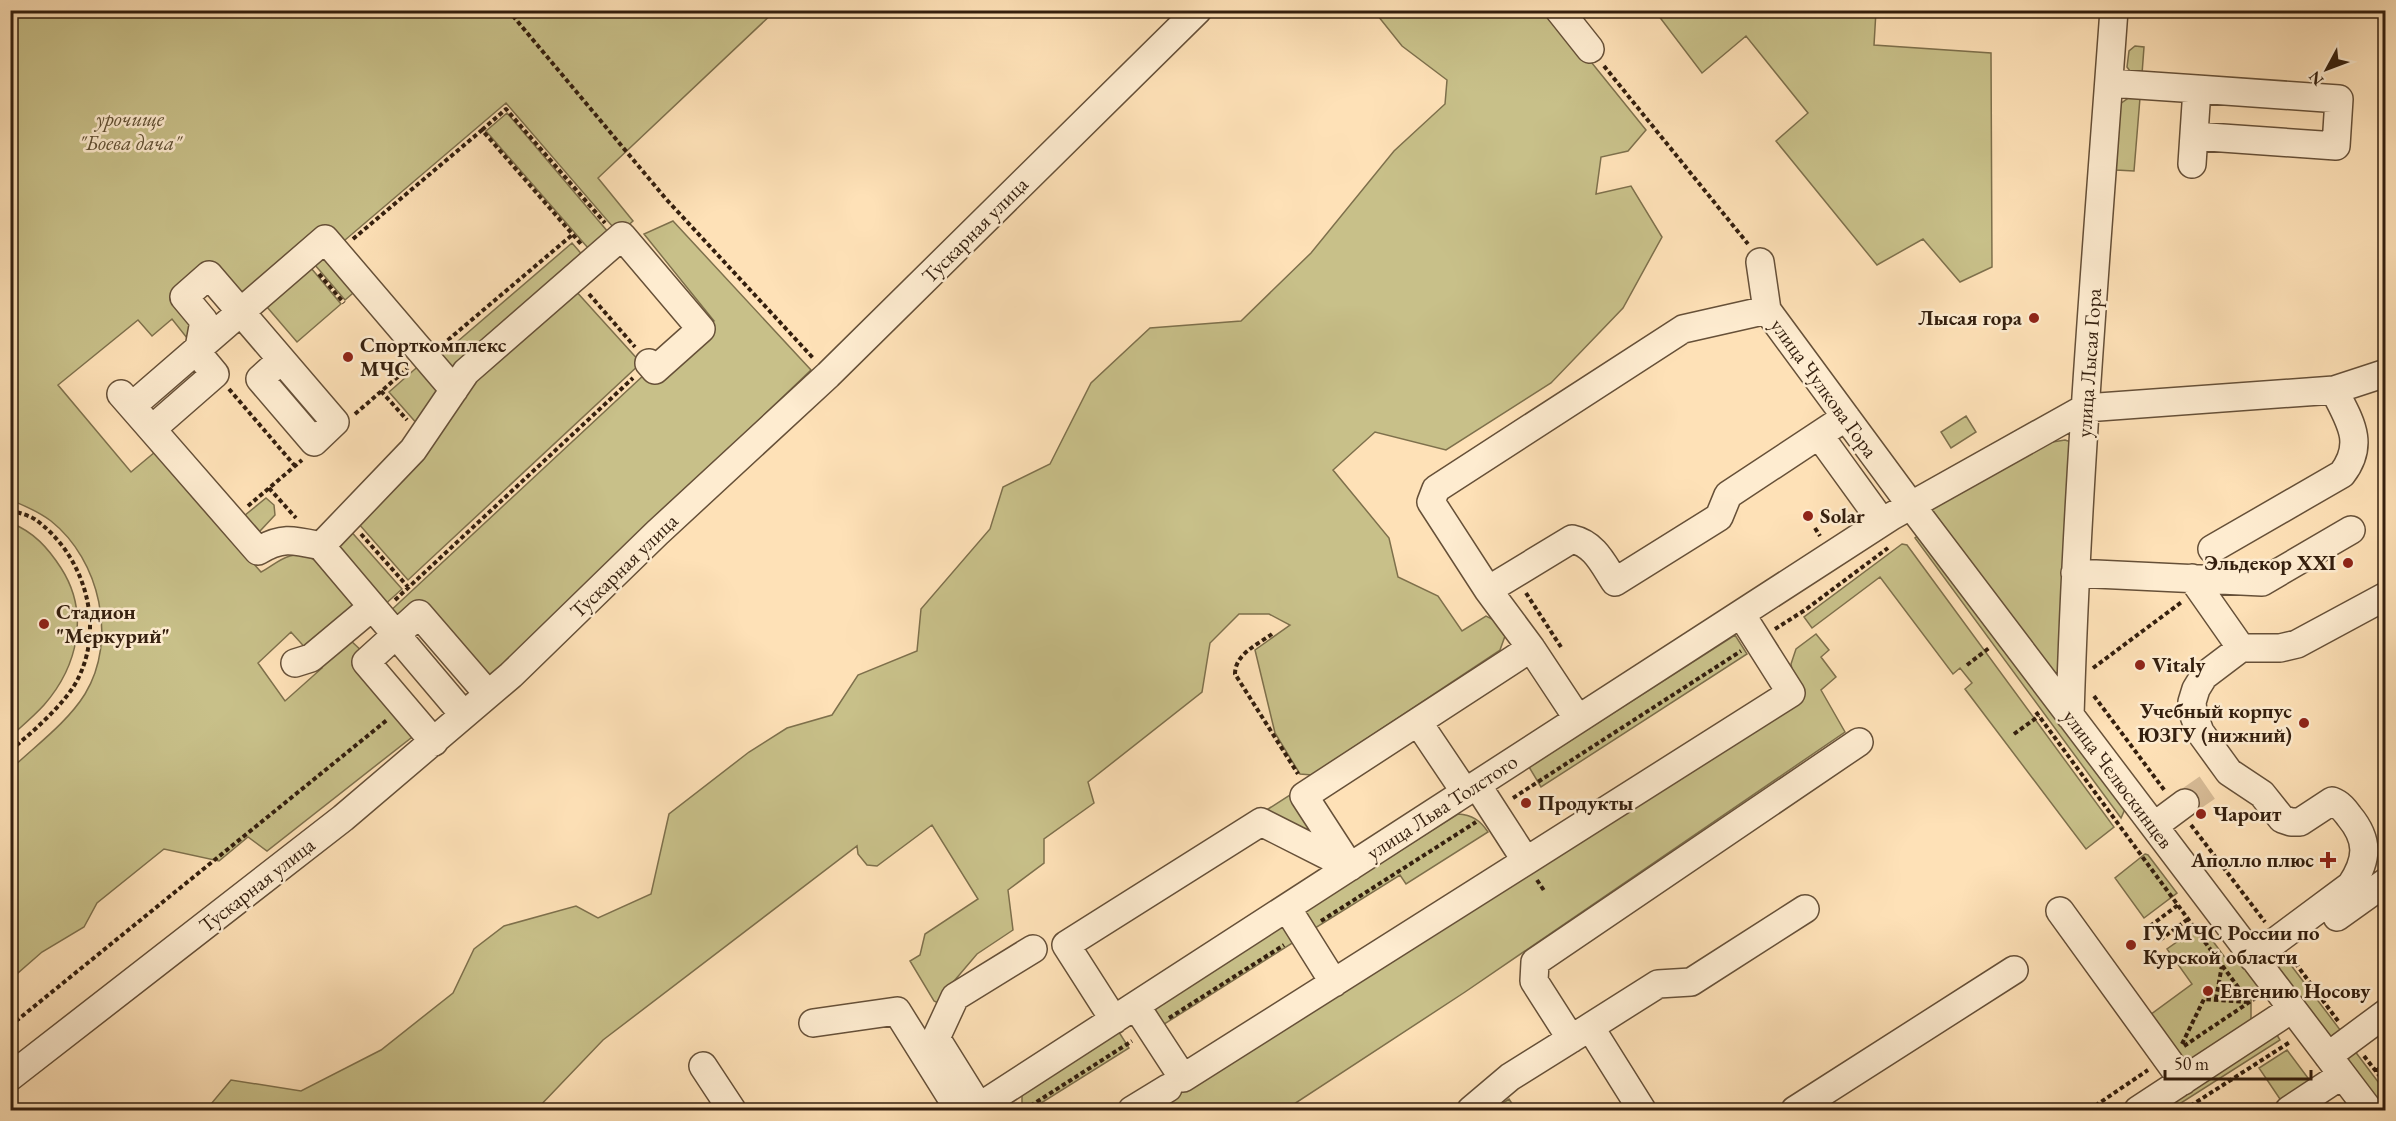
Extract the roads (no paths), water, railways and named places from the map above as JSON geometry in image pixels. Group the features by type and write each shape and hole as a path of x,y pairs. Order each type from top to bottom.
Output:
{"street":[{"name":"Тускарная улица","path":"10,1077 343,818 511,675 657,533 828,375 1198,10"},
{"path":"1559,10 1590,49"},
{"name":"улица Лысая Гора","path":"2070,716 2075,573 2085,408 2114,10"},
{"path":"2109,82 2339,99 2336,146 2194,136"},
{"path":"2192,164 2197,89"},
{"path":"321,546 413,450 466,372 622,236 701,329 655,370 649,363"},
{"path":"454,390 325,239 198,349 126,400 258,551 272,542 288,539 321,546 464,715"},
{"name":"улица Чулкова Гора","path":"1760,262 1767,310 1910,504"},
{"path":"152,429 215,374 198,349 204,321 184,297 208,275 281,360"},
{"path":"1578,719 1532,648 1488,590 1431,502 1436,489 1683,329 1767,310"},
{"path":"2085,408 2334,390 2385,373"},
{"path":"2212,549 2342,474 2350,464 2354,441 2352,426 2334,390"},
{"name":"улица Льва Толстого","path":"971,1109 1010,1101 1125,1013 1578,719 1741,614 1889,532 1910,504 2085,408"},
{"path":"1488,590 1572,539 1584,542 1593,550 1615,582 1719,517 1728,495 1846,417"},
{"path":"1819,435 1889,532"},
{"name":"улица Челюскинцев","path":"1910,504 2369,1110"},
{"path":"2075,573 2195,583 2262,582 2351,530"},
{"path":"2195,583 2241,648"},
{"path":"2282,946 2350,885 2360,871 2364,855 2361,830 2340,804 2332,801 2300,822 2282,819 2262,794 2223,776 2200,732 2193,713 2192,702 2196,688 2204,676 2241,648 2280,648 2298,644 2385,596"},
{"path":"295,663 311,658 382,619 419,614 488,694"},
{"path":"1350,867 1261,822 1066,945 1125,1013 1151,1029 1183,1078 1791,693 1741,614"},
{"path":"382,619 366,662 434,742"},
{"path":"1350,867 1304,796 1532,648"},
{"path":"1418,722 1471,789 1493,811 1526,861"},
{"path":"1642,1110 1581,1033 1534,981 1535,962 1859,742"},
{"path":"2154,826 2182,806"},
{"path":"2258,964 2282,946 2385,882"},
{"path":"1287,908 1334,983"},
{"path":"1471,1110 1510,1077 1658,984 1690,982 1805,909"},
{"path":"2060,911 2183,1081"},
{"path":"971,1109 936,1038 955,997 1033,949"},
{"path":"1795,1110 2014,970"},
{"path":"2138,1110 2292,1009"},
{"path":"813,1023 897,1011 971,1109"},
{"path":"2289,1110 2335,1066 2351,1038 2385,1013"},
{"path":"703,1066 732,1110"},
{"path":"1132,1110 1168,1088"}],"tunnel":[{"path":"2185,803 2217,781"}],"place":[{"name":"Лысая гора","path":"2034,318"},
{"name":"Спорткомплекс МЧС","path":"348,357"},
{"name":"Solar","path":"1808,516"},
{"name":"Эльдекор XXI","path":"2348,563"},
{"name":"Стадион \"Меркурий\"","path":"44,624"},
{"name":"Vitaly","path":"2140,665"},
{"name":"Учебный корпус ЮЗГУ (нижний)","path":"2304,723"},
{"name":"Продукты","path":"1526,803"},
{"name":"Чароит","path":"2201,814"},
{"name":"Аполло плюс","path":"2328,860"},
{"name":"ГУ МЧС России по Курской области","path":"2131,945"},
{"name":"Евгению Носову","path":"2208,991"}],"park label":[{"name":"урочище \"Боева дача\"","path":"130,131"}]}
